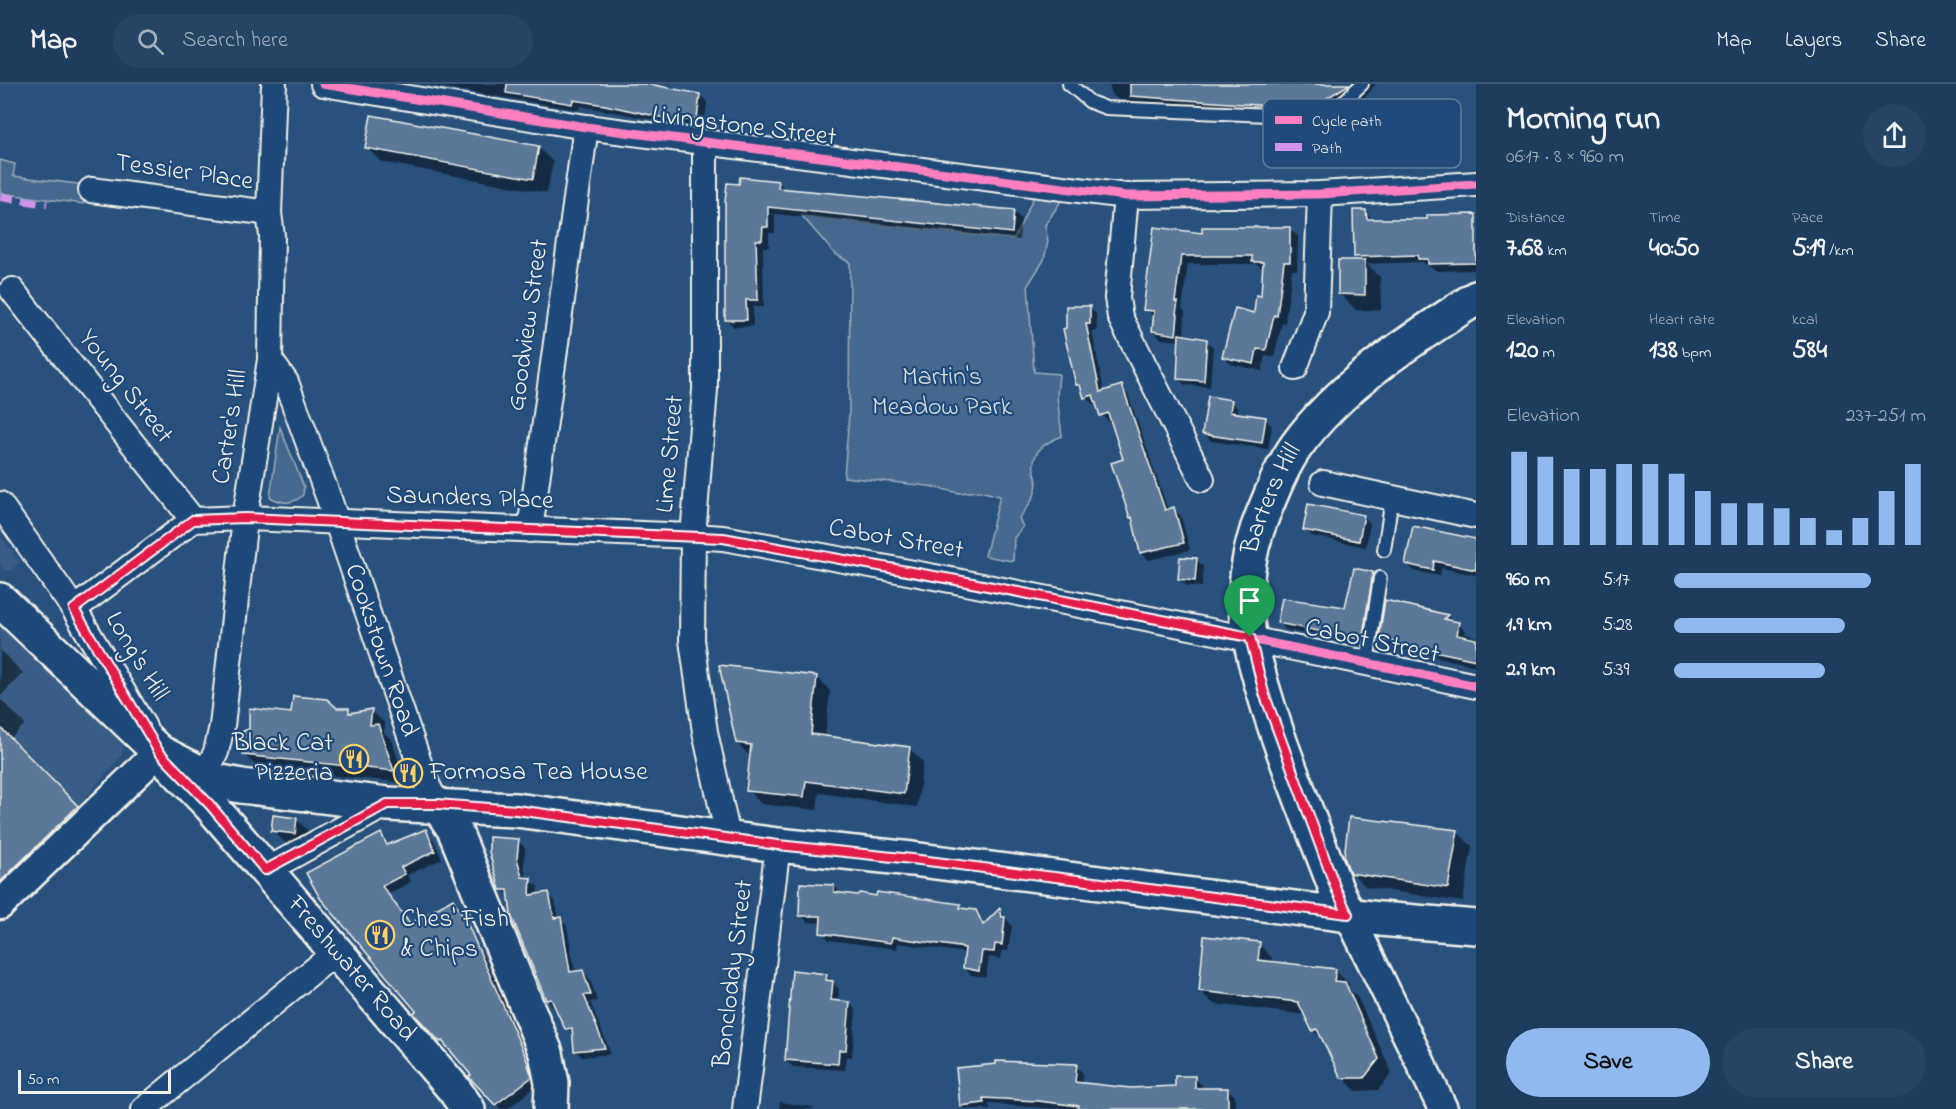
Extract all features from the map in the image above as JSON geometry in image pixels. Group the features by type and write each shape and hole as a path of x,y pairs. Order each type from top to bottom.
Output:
{"main road":[{"name":"Barters Hill","path":"1348,914 1336,889 1264,693 1250,637 1246,597 1251,552 1283,467 1312,426 1367,374 1476,298"},
{"path":"0,600 159,752 205,775 241,786 387,804 437,804 516,810 778,845 912,859 1348,914 1476,927"},
{"name":"Freshwater Road","path":"159,752 210,805 468,1109"},
{"name":"Cookstown Road","path":"437,804 454,829 546,1053 552,1083 550,1109"}],"street":[{"name":"Carter's Hill","path":"205,775 216,752 226,702 245,518 270,360 272,236 269,213 274,84"},
{"name":"Livingstone Street","path":"323,84 705,144 1126,196 1320,194 1476,184"},
{"name":"Goodview Street","path":"530,530 586,127"},
{"name":"Lime Street","path":"705,144 705,390 693,536 692,640 697,685 728,837"},
{"name":"Tessier Place","path":"91,190 269,213"},
{"path":"1295,368 1316,312 1320,194"},
{"path":"1126,196 1117,298 1120,317 1202,479"},
{"name":"Young Street","path":"12,290 193,520"},
{"name":"Cookstown Road","path":"270,360 286,382 337,522 425,780 437,804"},
{"path":"1323,483 1476,516"},
{"name":"Long's Hill","path":"0,504 74,609 159,752"},
{"name":"Saunders Place","path":"193,520 245,518 693,536"},
{"path":"74,609 193,520"},
{"name":"Cabot Street","path":"693,536 723,538 962,581 1250,637 1476,686"},
{"path":"0,905 159,752"},
{"path":"265,870 387,804"},
{"name":"Boncloddy Street","path":"745,1109 778,845"},
{"path":"1348,914 1443,1109"},
{"path":"144,1109 336,952"}],"lane":[{"path":"1069,84 1090,102 1106,108 1263,115"},
{"path":"1346,99 1362,84"},
{"path":"1384,550 1392,498"},
{"path":"1367,663 1380,578"}],"shaded area":[{"path":"0,536 20,562 10,571 6,571 0,565"},
{"path":"0,620 115,730 123,742 122,754 78,806 0,883"}],"green space":[{"path":"0,160 15,164 13,176 85,185 84,204 0,193"},
{"name":"Martin's Meadow Park","path":"1036,192 1067,192 1045,225 1048,241 1044,260 1028,285 1034,372 1059,374 1057,396 1062,436 1046,444 1035,457 1034,470 1037,486 1032,501 1019,518 1023,527 1014,538 1013,561 985,556 1000,496 979,491 959,493 929,486 844,477 849,414 850,263 834,253 802,216 1014,239"},
{"path":"280,427 304,487 303,495 291,502 283,502 270,497"}],"building":[{"path":"507,84 649,84 700,94 697,119 678,121 605,105 573,100 572,104 506,93"},
{"path":"1130,84 1350,84 1325,99 1263,99 1263,105 1130,96"},
{"path":"371,115 539,146 533,179 365,148"},
{"path":"740,177 779,181 778,188 1014,210 1012,233 768,207 768,227 763,227 762,240 756,240 758,300 746,300 747,320 725,320 725,202 727,183 739,184"},
{"path":"1353,210 1366,210 1367,219 1427,219 1427,215 1476,214 1476,263 1428,264 1428,259 1418,259 1418,255 1354,257"},
{"path":"1154,227 1202,233 1202,227 1290,227 1290,262 1284,262 1277,316 1274,315 1266,350 1257,349 1254,364 1222,357 1235,308 1254,313 1256,295 1261,296 1263,262 1252,262 1252,256 1181,256 1175,302 1178,302 1176,335 1152,331 1154,311 1143,310"},
{"path":"1338,260 1365,260 1365,295 1338,294"},
{"path":"1066,306 1090,306 1090,324 1086,324 1100,392 1122,385 1165,510 1174,507 1184,543 1140,553 1132,517 1130,518 1111,463 1123,459 1108,413 1100,416 1093,395 1084,398 1080,385 1076,385 1063,329 1066,328"},
{"path":"1179,334 1207,339 1204,381 1177,379"},
{"path":"1208,396 1232,400 1230,412 1266,417 1262,443 1202,434"},
{"path":"1308,504 1364,515 1359,541 1303,530"},
{"path":"1413,526 1476,539 1476,570 1434,561 1433,570 1405,564"},
{"path":"1180,557 1197,558 1195,581 1178,579"},
{"path":"1354,568 1373,572 1363,635 1360,635 1359,639 1277,623 1282,598 1345,607"},
{"path":"1385,600 1448,615 1444,619 1459,622 1457,635 1476,639 1476,660 1379,639"},
{"path":"719,665 817,676 811,734 910,747 904,794 806,781 804,797 746,791 751,745 736,743"},
{"path":"293,696 327,699 337,708 349,708 349,713 372,709 370,725 378,724 394,771 243,755 243,731 249,729 249,708 291,713"},
{"path":"0,727 78,806 0,882"},
{"path":"273,815 297,818 295,834 271,831"},
{"path":"1349,817 1458,830 1448,888 1350,873 1344,857"},
{"path":"426,829 435,851 401,867 405,874 382,886 410,924 453,899 468,925 526,1058 532,1077 495,1105 468,1076 471,1075 442,1041 440,1042 413,1013 416,1011 320,898 306,873 381,833 387,845"},
{"path":"489,837 519,839 517,858 522,877 531,878 530,895 549,892 554,918 561,917 570,972 583,970 591,995 584,995 605,1048 574,1051 572,1028 565,1029 551,999 546,1000 511,915 508,890 500,890 489,852"},
{"path":"800,883 834,885 834,892 857,895 860,893 876,896 877,892 961,904 960,908 976,910 983,925 1000,908 1002,917 1005,917 1002,945 995,944 994,952 982,951 979,971 963,968 965,948 892,937 891,943 820,933 821,916 799,916"},
{"path":"1204,936 1260,942 1258,960 1336,969 1334,981 1345,982 1379,1059 1364,1078 1341,1078 1317,1029 1312,1031 1298,1002 1199,991"},
{"path":"792,970 827,974 826,980 833,981 831,1000 850,1002 846,1050 839,1050 838,1064 785,1060"},
{"path":"996,1061 1077,1064 1075,1082 1130,1088 1175,1086 1175,1076 1195,1076 1195,1088 1228,1088 1228,1109 1078,1109 1079,1106 1038,1101 983,1098 984,1103 960,1106 956,1068 996,1064"}],"marked path":[{"path":"0,197 47,204"}],"cycle path":[{"path":"323,84 586,127 1126,196 1320,194 1476,184"},
{"path":"74,609 193,520 245,518 693,536 723,538 1006,591 1476,686"}],"place":[{"name":"Black Cat Pizzeria","path":"354,759"},
{"name":"Formosa Tea House","path":"408,773"},
{"name":"Ches' Fish & Chips","path":"380,935"}],"route":[{"path":"245,518 723,538 962,581 1250,637 1264,693 1336,889 1348,914 912,859 778,845 516,810 437,804 387,804 265,870 210,805 159,752 74,609 193,520 245,518"}]}
